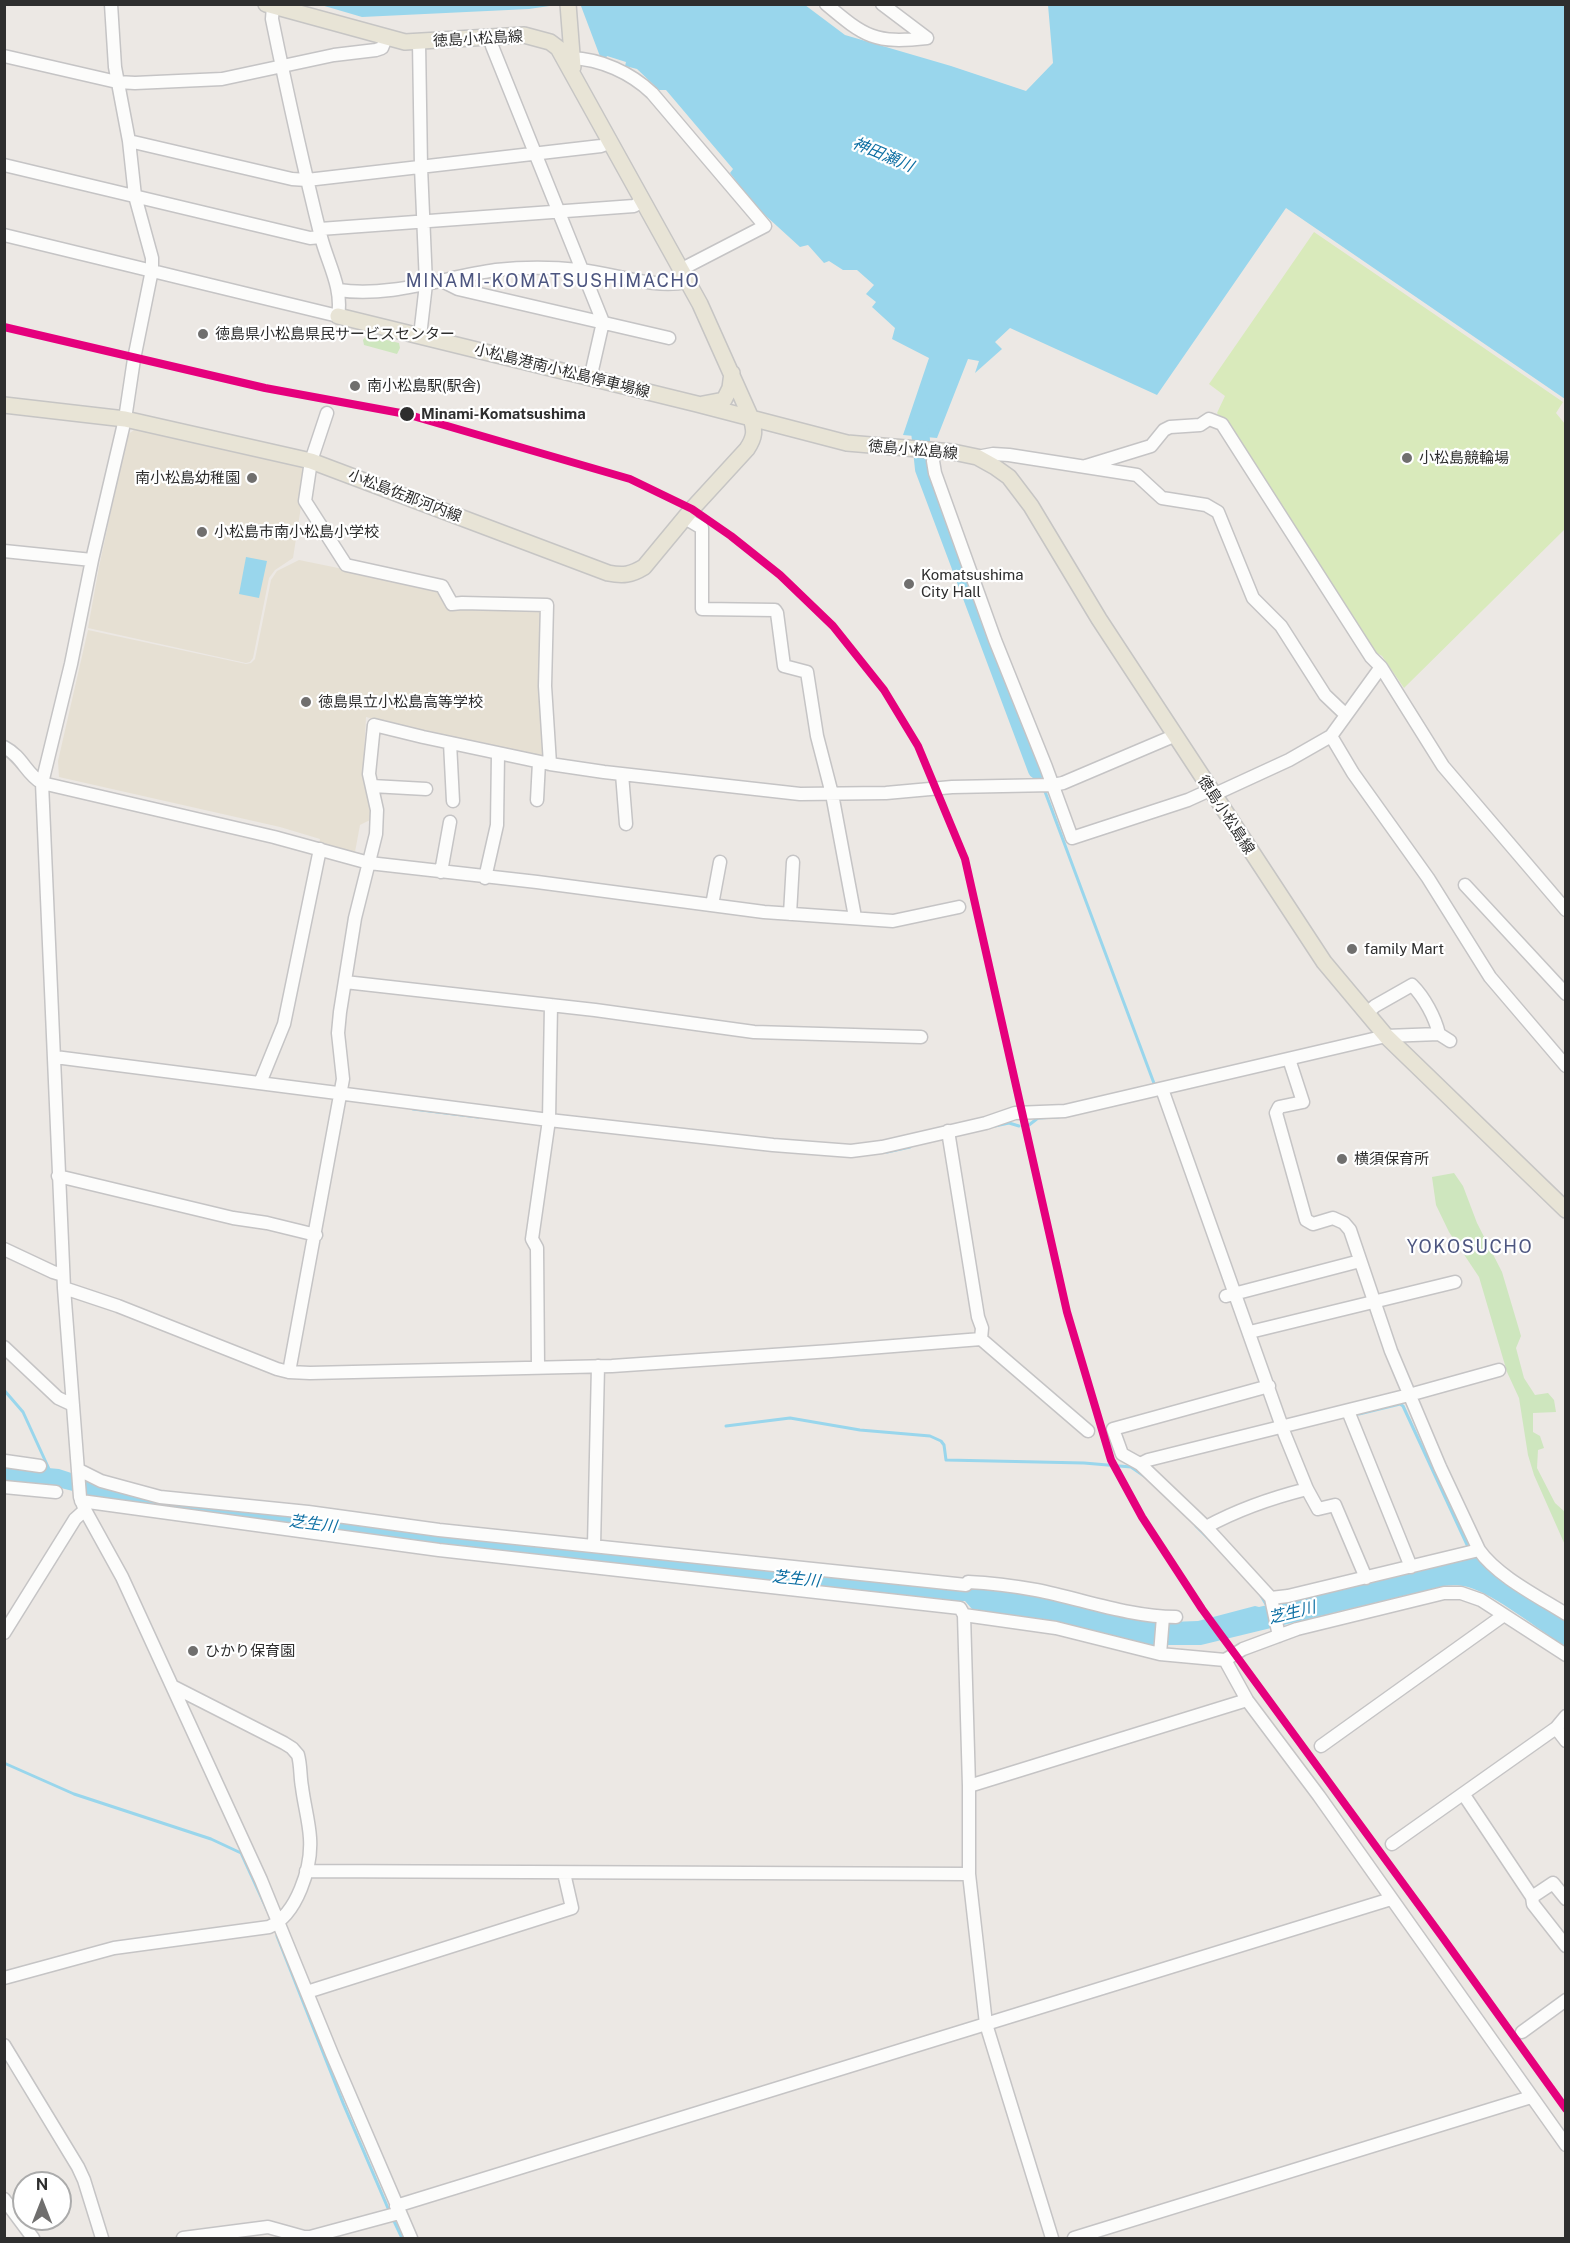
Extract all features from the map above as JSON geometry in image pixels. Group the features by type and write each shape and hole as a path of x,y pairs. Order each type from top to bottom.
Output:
{"main road":[{"name":"徳島小松島線","path":"270,5 405,42 524,35 550,42 558,48 700,304 751,418 847,444 933,450 976,457 1009,477 1031,506 1099,619 1324,962 1386,1036 1566,1210"},
{"path":"524,35 556,30 565,22 568,9"},
{"path":"568,9 571,58 575,79"},
{"name":"小松島港南小松島停車場線","path":"338,316 751,418"},
{"path":"697,404 724,400 730,388 732,373"},
{"name":"小松島佐那河内線","path":"4,405 125,419 311,461 608,573 621,575 633,574 644,567 747,449 772,430 785,428"},
{"path":"747,449 755,430 751,418"}],"street":[{"path":"111,4 117,82 129,141 135,196 152,258 152,270 134,359 125,419 92,560 71,664 42,783 63,1275 80,1508 122,1577 172,1686 274,1924 307,1992 394,2212 411,2238"},
{"path":"826,4 855,29 880,40 927,38 882,4"},
{"path":"4,235 338,316 340,304 338,290 320,233 307,180 270,5"},
{"path":"491,37 492,46 580,270 603,322 590,379"},
{"path":"4,56 117,82 222,79 334,55 376,50 382,48 386,38"},
{"path":"419,42 426,284 420,336"},
{"path":"338,290 373,291 426,284 497,270 549,268 580,270 671,285 765,226 652,93 638,80 584,58 571,58"},
{"path":"129,141 292,180 601,146 609,143"},
{"path":"4,165 310,238 320,233 424,221 634,206 642,201"},
{"path":"442,281 458,290 669,338"},
{"path":"327,413 311,461 305,501 346,565 442,586 452,604 547,605 544,763 537,800"},
{"path":"1086,466 1151,446 1157,442 1164,430 1170,427 1200,425 1209,419 1221,424 1371,657 1382,667 1443,766 1566,910"},
{"path":"933,450 935,472 995,640 1072,838 1211,792 1289,760 1331,736 1382,667"},
{"path":"976,457 993,454 1009,455 1137,475 1162,498 1206,505 1218,512 1253,598 1281,626 1324,695 1346,715"},
{"path":"685,518 702,528 702,609 769,608 777,613 784,666 807,672 855,917"},
{"path":"4,551 92,560"},
{"path":"289,1372 343,1079 338,1033 355,918 376,834 377,810 369,774 374,725 544,763 800,794 1063,783 1176,735"},
{"path":"1331,736 1353,773 1428,878 1490,977 1566,1066"},
{"path":"450,743 453,801"},
{"path":"4,747 16,754 34,779 42,783 320,849 369,863 790,914 893,921 959,908"},
{"path":"485,878 497,825 498,754"},
{"path":"622,774 626,824"},
{"path":"372,786 426,789"},
{"path":"441,872 450,822"},
{"path":"260,1083 284,1024 320,849"},
{"path":"790,914 793,861"},
{"path":"712,905 720,862"},
{"path":"1465,885 1566,994"},
{"path":"345,982 551,1005 754,1032 921,1037"},
{"path":"55,1056 548,1124 851,1151 949,1135 1015,1113 1065,1111 1386,1036 1444,1037 1419,992 1412,985 1367,1013"},
{"path":"538,1367 537,1248 532,1239 548,1124 551,1005"},
{"path":"1289,1059 1303,1102 1279,1107 1276,1113 1306,1220 1313,1224 1333,1218 1344,1223 1350,1230 1409,1395 1473,1552 1566,1614"},
{"path":"1158,1089 1265,1387 1307,1489 1318,1509 1335,1505 1366,1578"},
{"path":"949,1135 978,1317 982,1328 981,1339"},
{"path":"58,1176 315,1235"},
{"path":"4,1249 63,1275"},
{"path":"1232,1294 1360,1261"},
{"path":"1248,1337 1455,1282"},
{"path":"64,1288 118,1306 289,1372 441,1371 598,1366 981,1339 1088,1431"},
{"path":"4,1347 58,1398 74,1405"},
{"path":"594,1546 598,1366"},
{"path":"1140,1464 1350,1415 1409,1395 1499,1370"},
{"path":"1265,1387 1113,1429 1122,1454 1140,1464 1206,1527 1272,1599 1279,1634"},
{"path":"1350,1415 1411,1567"},
{"path":"5,1462 40,1466"},
{"path":"79,1472 101,1481 160,1497 594,1546 945,1583 966,1585 968,1582 985,1583 1037,1590 1094,1605 1168,1618 1160,1652"},
{"path":"4,1487 56,1492"},
{"path":"1206,1527 1229,1514 1270,1498 1307,1489"},
{"path":"80,1508 960,1608 964,1616 969,1874 986,2024 1052,2238"},
{"path":"4,1633 80,1508"},
{"path":"1272,1599 1473,1552"},
{"path":"964,1616 1056,1628 1160,1652 1225,1660 1243,1649 1279,1634 1444,1593 1461,1593 1481,1600 1566,1655"},
{"path":"1322,1746 1504,1614"},
{"path":"1225,1660 1247,1700 1319,1796 1566,2145"},
{"path":"4,1978 114,1948 274,1924 292,1906 306,1871 310,1839 298,1755 284,1743 172,1686"},
{"path":"969,1786 1247,1700"},
{"path":"1392,1844 1556,1728 1566,1716"},
{"path":"1556,1728 1566,1741"},
{"path":"1464,1794 1532,1897 1533,1904 1566,1946"},
{"path":"306,1871 969,1874"},
{"path":"307,1992 572,1908 564,1873"},
{"path":"1532,1897 1553,1883 1566,1899"},
{"path":"183,2238 268,2227 304,2238 394,2212 986,2024 1391,1899"},
{"path":"1522,2032 1566,2000"},
{"path":"4,2045 78,2167 102,2238"},
{"path":"1074,2238 1531,2097"},
{"path":"4,2199 33,2238"}],"shaded area":[{"name":"小松島市南小松島小学校","path":"134,430 186,439 307,468 293,558 275,570 269,578 253,658 250,662 246,663 88,628 127,435"},
{"name":"徳島県立小松島高等学校","path":"299,560 441,589 448,607 457,610 462,607 543,609 545,758 434,735 366,717 363,776 371,803 370,820 360,825 355,852 319,845 320,839 280,827 59,777 58,761 88,630 246,664 251,663 255,659 271,580 277,571"}],"green space":[{"name":"小松島競輪場","path":"1314,232 1563,402 1556,413 1565,424 1565,529 1404,688 1382,656 1375,652 1217,413 1225,396 1209,384"},
{"path":"367,335 399,343 400,348 397,354 364,345 363,340"},
{"path":"1454,1173 1463,1186 1477,1223 1502,1272 1521,1336 1516,1348 1524,1378 1535,1395 1548,1393 1554,1400 1556,1412 1533,1413 1533,1432 1540,1436 1544,1448 1538,1450 1537,1468 1555,1503 1565,1512 1565,1545 1534,1475 1528,1455 1519,1398 1507,1372 1479,1277 1449,1232 1436,1205 1432,1177"}],"water":[{"path":"321,5 556,5 529,9 362,17"},
{"name":"神田瀬川","path":"556,5 805,5 845,35 1026,91 1053,63 1048,5 1565,5 1565,399 1286,208 1157,395 1010,328 995,342 1002,349 975,373 979,361 968,359 937,438 903,435 929,358 892,339 895,328 872,307 876,302 866,294 874,285 857,270 843,270 829,261 824,263 808,245 800,247 755,206 730,173 733,169 666,90 659,90 637,69 625,66 626,62 607,56 605,60 601,59 581,6"},
{"path":"246,557 267,561 259,598 239,594"},
{"name":"芝生川","path":"4,1464 59,1469 139,1495 1005,1589 1170,1622 1198,1621 1478,1555 1565,1617 1565,1647 1491,1597 1462,1586 1444,1586 1201,1645 1150,1645 1036,1619 972,1609 965,1601 945,1601 368,1535 112,1501 57,1487 5,1483"}],"waterway":[{"path":"920,431 924,469 1037,770"},
{"path":"1037,770 1042,783"},
{"path":"1044,789 1155,1086"},
{"path":"413,1109 478,1117"},
{"path":"1029,1125 1038,1118 1058,1117"},
{"path":"995,1126 1009,1123 1019,1126"},
{"path":"887,1152 910,1147"},
{"path":"4,1390 23,1412 49,1469"},
{"path":"1359,1414 1400,1404 1403,1406 1469,1549"},
{"path":"726,1426 790,1418 860,1430 930,1436 944,1445 946,1460 1084,1463 1131,1467 1144,1476"},
{"path":"1196,1526 1213,1543"},
{"name":"芝生川","path":"1260,1594 1267,1606"},
{"path":"4,1763 74,1794 211,1839 241,1853 267,1910"},
{"path":"277,1936 343,2103 390,2213"},
{"path":"393,2219 402,2238"}],"transit line":[{"path":"4,327 265,388 406,414 630,479 692,509 731,536 780,575 833,626 884,690 918,746 965,859 1067,1312 1111,1460 1142,1517 1202,1609 1566,2109"}],"place":[{"name":"徳島県小松島県民サービスセンター","path":"203,334"},
{"name":"南小松島駅(駅舎)","path":"355,386"},
{"name":"Minami-Komatsushima","path":"407,414"},
{"name":"小松島競輪場","path":"1407,458"},
{"name":"南小松島幼稚園","path":"252,478"},
{"name":"小松島市南小松島小学校","path":"202,532"},
{"name":"Komatsushima City Hall","path":"909,584"},
{"name":"徳島県立小松島高等学校","path":"306,702"},
{"name":"family Mart","path":"1352,949"},
{"name":"横須保育所","path":"1342,1159"},
{"name":"ひかり保育園","path":"193,1651"}],"district":[{"name":"MINAMI-KOMATSUSHIMACHO","path":"553,281"},
{"name":"YOKOSUCHO","path":"1470,1247"}]}
